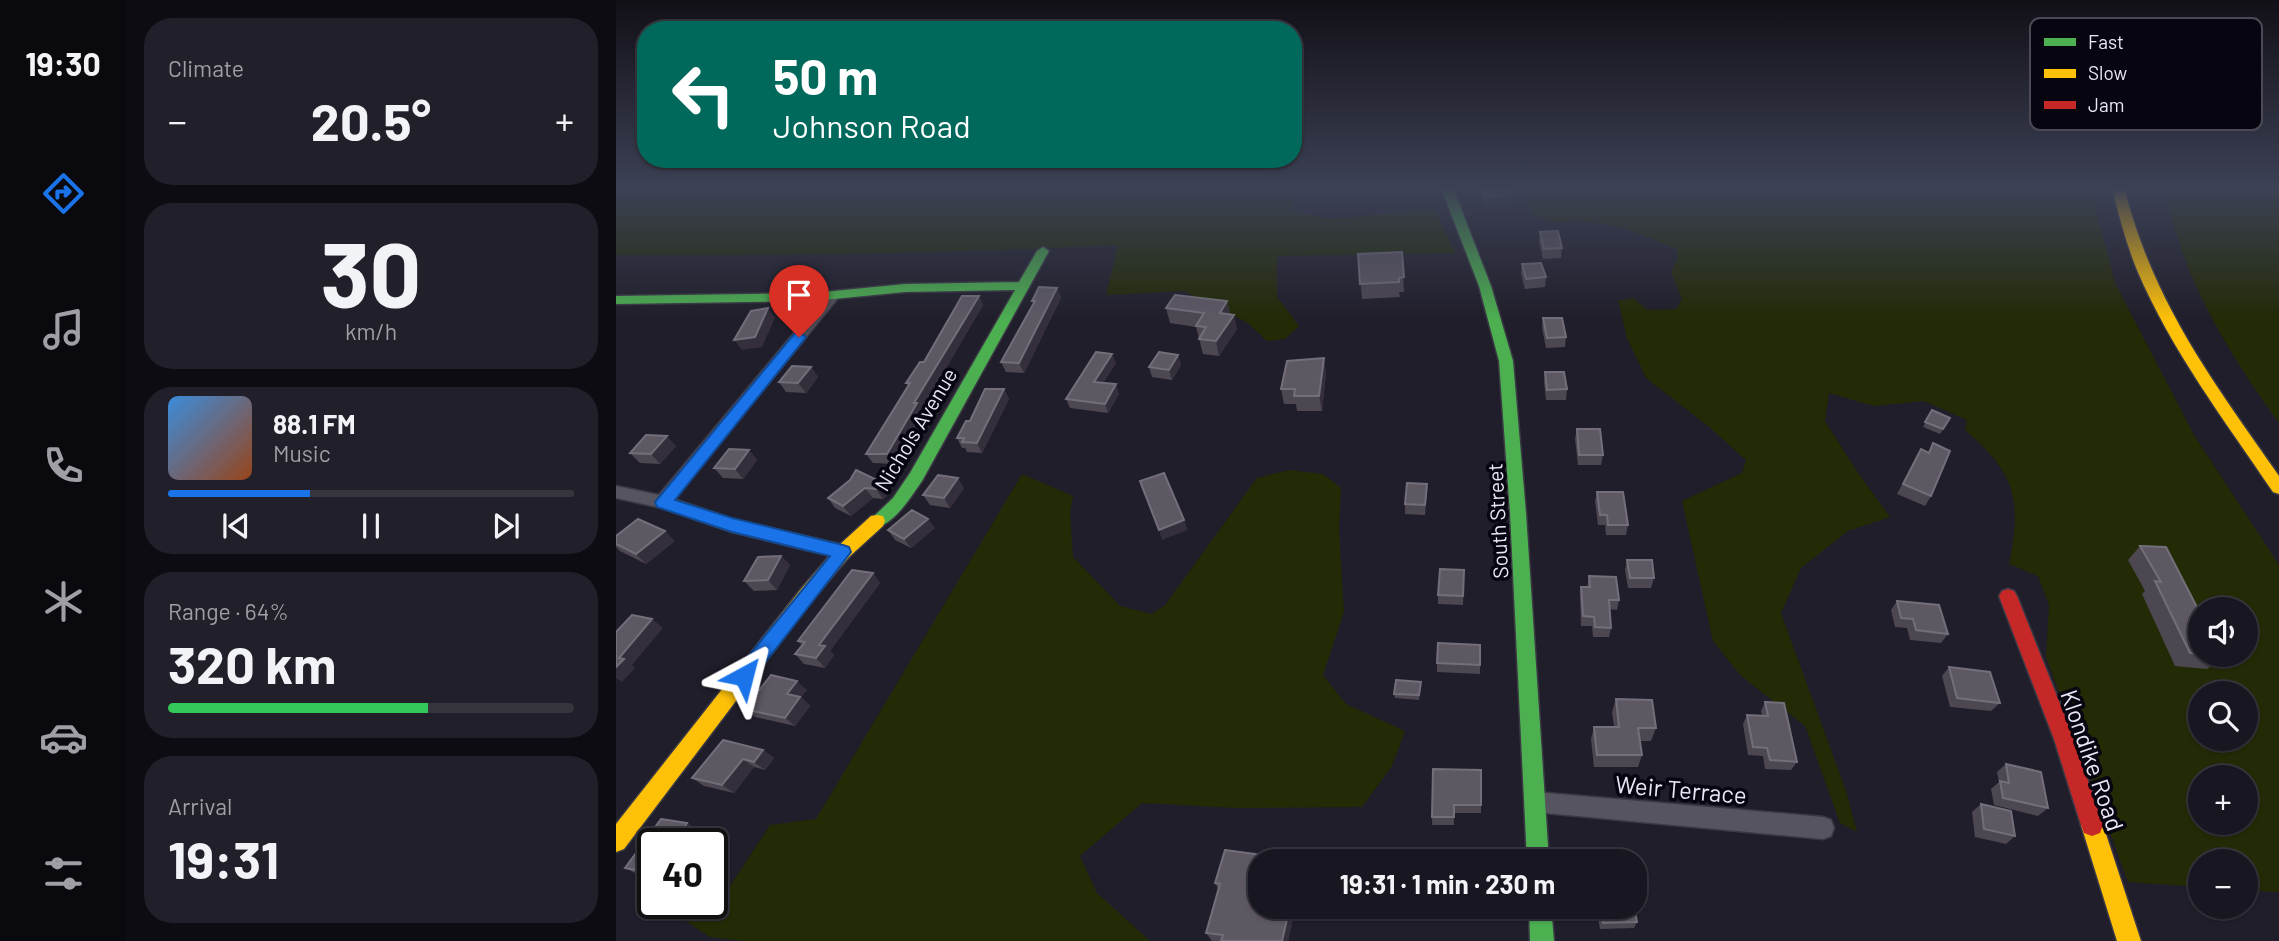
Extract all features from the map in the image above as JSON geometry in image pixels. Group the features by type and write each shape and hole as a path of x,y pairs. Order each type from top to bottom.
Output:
{"street":[{"name":"South Street","path":"1464,232 1485,286 1506,361 1537,849"},
{"path":"2127,232 2145,278 2181,340 2279,488"},
{"name":"Nichols Avenue","path":"616,841 843,552 899,502 916,477 1043,251"},
{"path":"616,300 833,295 905,288 1023,286"},
{"path":"663,502 833,295"},
{"path":"616,492 663,502 732,525 843,552"},
{"name":"Klondike Road","path":"2008,596 2064,739 2129,941"},
{"name":"Weir Terrace","path":"1535,802 1823,828"},
{"path":"1541,919 1542,941"}],"green space":[{"path":"616,232 1445,232 1455,253 1277,256 1277,297 1299,326 1285,339 1267,341 1248,323 1184,291 1106,295 1118,245 867,253 616,255"},
{"path":"1635,232 2102,232 2115,283 2194,435 2279,565 2279,892 2258,891 2258,849 2188,849 2188,886 2128,882 2046,657 2049,605 2038,576 2009,564 2015,522 2011,489 2005,475 1995,460 1965,430 1967,420 1924,401 1874,406 1829,393 1825,421 1890,517 1848,531 1801,568 1781,613 1846,791 1857,832 1840,823 1805,726 1740,675 1713,641 1682,501 1742,473 1746,460 1708,426 1646,378 1627,338 1618,301 1633,298 1648,310 1676,309 1682,299 1671,272 1678,258 1676,249"},
{"path":"2176,232 2279,232 2279,423 2241,368 2208,312"},
{"path":"1289,470 1323,474 1341,488 1339,528 1344,612 1323,675 1346,704 1405,731 1392,766 1362,807 1238,808 1142,803 1080,856 1097,893 1150,941 745,941 710,937 687,922 691,919 728,919 728,889 770,825 816,819 1022,474 1073,496 1070,514 1073,557 1120,606 1152,614 1165,605 1257,478"}],"building":[{"path":"1540,232 1558,232 1562,248 1544,249"},
{"path":"1402,252 1404,277 1399,278 1399,282 1360,284 1358,254"},
{"path":"1541,263 1546,277 1526,279 1522,264"},
{"path":"1039,287 1057,288 1019,363 1001,362 1035,301 1032,301"},
{"path":"1175,295 1227,301 1220,313 1234,315 1216,341 1199,339 1206,327 1196,326 1204,313 1166,308"},
{"path":"962,296 979,296 914,403 917,403 887,454 866,454 910,383 906,383 920,362 924,362"},
{"path":"768,308 755,337 734,340 751,311"},
{"path":"1543,318 1562,318 1566,337 1547,338"},
{"path":"1096,352 1112,354 1094,382 1116,384 1105,404 1066,399"},
{"path":"1159,352 1178,355 1169,370 1149,367"},
{"path":"1324,358 1319,396 1294,396 1295,389 1281,389 1287,361"},
{"path":"792,366 811,367 798,383 779,382"},
{"path":"1545,372 1564,372 1567,389 1547,390"},
{"path":"985,389 1004,389 977,443 962,442 964,438 957,438 966,421 970,421"},
{"path":"1932,410 1950,418 1943,429 1925,422"},
{"path":"1577,429 1600,429 1603,455 1579,455"},
{"path":"646,435 667,436 651,454 630,453"},
{"path":"1933,443 1950,451 1931,496 1903,484 1921,449 1929,453"},
{"path":"729,449 749,450 735,469 714,468"},
{"path":"856,470 883,483 876,489 865,488 843,506 828,498 850,480"},
{"path":"1164,473 1184,520 1159,530 1140,481"},
{"path":"938,475 958,478 944,498 923,495"},
{"path":"1407,483 1427,484 1425,505 1405,504"},
{"path":"1597,492 1623,492 1628,525 1608,525 1607,515 1600,515"},
{"path":"912,510 928,519 904,539 888,530"},
{"path":"638,519 665,531 636,554 616,544 616,536"},
{"path":"2140,546 2166,547 2192,597 2188,597 2188,649 2155,581 2161,582"},
{"path":"781,556 768,580 744,581 758,557"},
{"path":"1627,560 1652,560 1654,578 1630,578"},
{"path":"1440,569 1464,570 1463,596 1438,595"},
{"path":"852,570 873,573 819,645 825,646 816,658 795,654 805,642 798,641"},
{"path":"1589,576 1616,577 1619,600 1609,600 1611,628 1595,627 1594,617 1583,616 1581,587 1590,587"},
{"path":"1897,601 1939,605 1948,634 1916,630 1913,619 1901,618"},
{"path":"632,615 652,619 619,658 624,659 616,667 616,632"},
{"path":"1438,643 1480,645 1480,665 1437,663"},
{"path":"1949,667 1990,672 2000,703 1957,698"},
{"path":"771,675 797,681 787,694 800,697 785,718 744,709"},
{"path":"1396,680 1421,682 1419,695 1394,694"},
{"path":"1616,699 1652,700 1656,728 1638,728 1642,755 1597,755 1594,727 1619,727"},
{"path":"1765,702 1784,703 1797,762 1770,760 1767,748 1753,747 1747,715 1768,716"},
{"path":"723,740 763,750 754,762 743,759 722,785 692,778"},
{"path":"2006,764 2041,772 2048,808 2003,798 2000,781 2009,783"},
{"path":"1433,769 1481,770 1481,805 1454,805 1454,817 1432,817"},
{"path":"1981,804 2011,811 2015,836 1984,829"},
{"path":"661,819 687,823 684,828 654,828"},
{"path":"1225,850 1248,853 1248,919 1287,919 1282,941 1221,941 1223,935 1206,933 1220,884 1215,883"},
{"path":"637,852 637,870 625,868"},
{"path":"1602,919 1636,919 1637,922 1603,923"}],"traffic: fast":[{"path":"1464,232 1485,286 1506,361 1518,513 1537,849"},
{"path":"877,521 899,502 916,477 1043,251"},
{"path":"616,300 813,297 905,288 1023,286"},
{"path":"1541,919 1542,941"}],"traffic: slow":[{"path":"2129,232 2143,269 2183,346 2279,488"},
{"path":"616,841 807,594 843,552 877,521"},
{"path":"2092,825 2129,941"}],"traffic: jam":[{"path":"2008,596 2064,739 2092,825"}],"route":[{"path":"744,676 843,552 732,525 663,502 799,337"}]}
